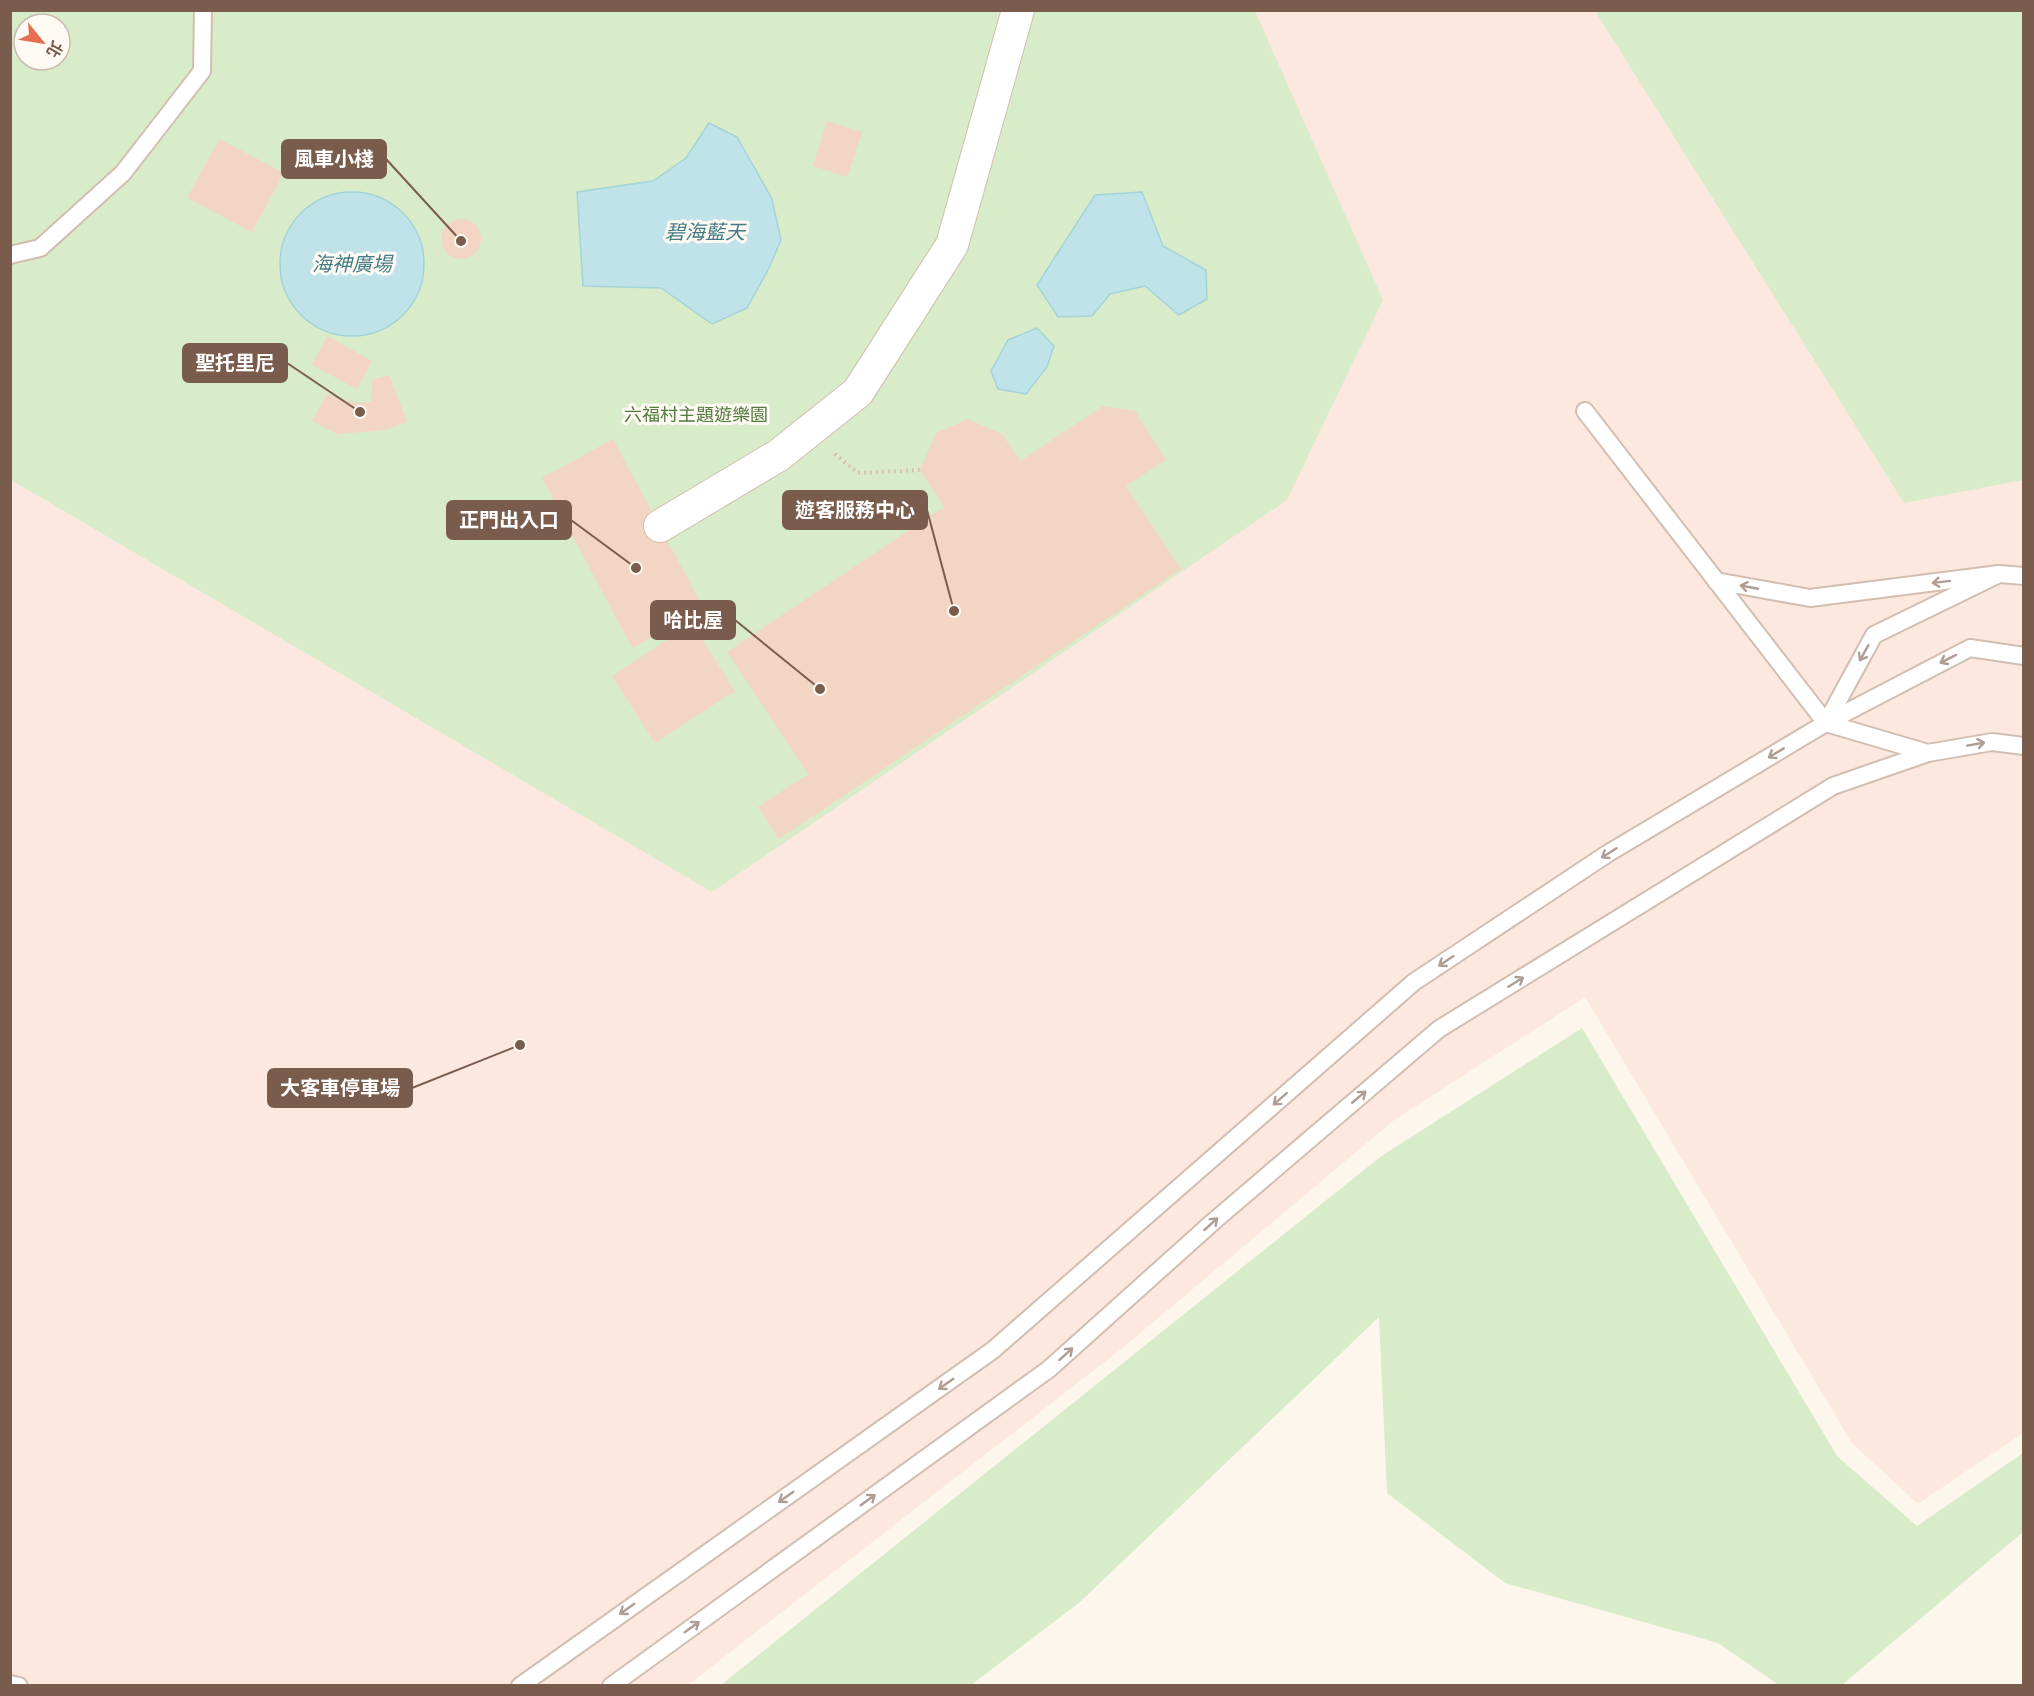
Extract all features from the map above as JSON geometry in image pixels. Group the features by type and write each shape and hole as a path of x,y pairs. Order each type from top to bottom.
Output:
{"street":[{"path":"660,526 779,455 858,392 952,245 1018,10"}],"lane":[{"path":"10,255 40,248 123,174 202,71 203,10"},
{"path":"1585,411 1826,723 1928,753"},
{"path":"1716,580 1810,598 2000,574 2024,576"},
{"path":"1826,723 1874,635 2000,574"},
{"path":"520,1686 993,1350 1414,982 1607,854 1826,723 1970,648 2024,656"},
{"path":"611,1686 1049,1369 1214,1221 1439,1029 1833,786 1928,753 1992,741 2024,746"},
{"path":"10,1684 19,1686"}],"path":[{"path":"809,432 858,473 920,470"}],"shaded area":[{"path":"164,11 2023,11 2023,1433 1918,1504 1852,1443 1585,997 1393,1121 1120,1350 688,1685 11,1686 11,185"}],"green space":[{"name":"六福村主題遊樂園","path":"11,11 1255,11 1383,300 1287,500 712,892 11,480"},
{"path":"1595,11 2023,11 2023,480 1904,503"},
{"path":"1582,1028 1837,1456 1917,1526 2023,1453 2023,1532 1842,1685 1779,1685 1718,1643 1505,1583 1387,1493 1379,1317 1080,1602 971,1685 721,1685 1380,1157"}],"water":[{"name":"碧海藍天","path":"709,123 737,137 772,199 781,240 747,308 712,324 661,288 583,286 577,192 653,181 686,158"},
{"name":"海神廣場","path":"352,192 379,198 392,204 403,213 412,224 418,237 424,264 418,291 412,304 403,315 392,324 379,330 352,336 325,330 312,324 301,315 292,304 286,291 280,264 286,237 292,224 301,213 312,204 325,198"},
{"path":"1142,192 1163,246 1206,270 1207,299 1179,315 1145,286 1110,294 1092,316 1058,317 1037,285 1095,195"},
{"path":"1037,328 1054,346 1047,367 1026,394 998,389 991,371 1008,340"}],"building":[{"path":"827,121 862,132 847,177 813,166"},
{"path":"219,139 284,173 252,232 187,198"},
{"path":"461,219 469,220 475,225 480,231 480,247 475,253 469,258 461,259 453,258 447,253 442,247 441,239 442,231 447,225 453,220"},
{"path":"327,336 372,361 357,389 312,365"},
{"path":"389,375 407,422 386,430 337,434 312,421 327,394 356,403 371,402 372,380"},
{"path":"1103,406 1135,411 1166,460 1126,486 1181,569 779,839 758,807 808,774 727,652 944,507 920,470 936,433 968,419 1002,434 1020,461"},
{"path":"613,439 704,609 632,648 542,478"},
{"path":"692,624 735,691 655,743 612,676"}],"place":[{"name":"風車小棧","path":"461,241"},
{"name":"聖托里尼","path":"360,412"},
{"name":"正門出入口","path":"636,568"},
{"name":"遊客服務中心","path":"954,611"},
{"name":"哈比屋","path":"820,689"},
{"name":"大客車停車場","path":"520,1045"}]}
